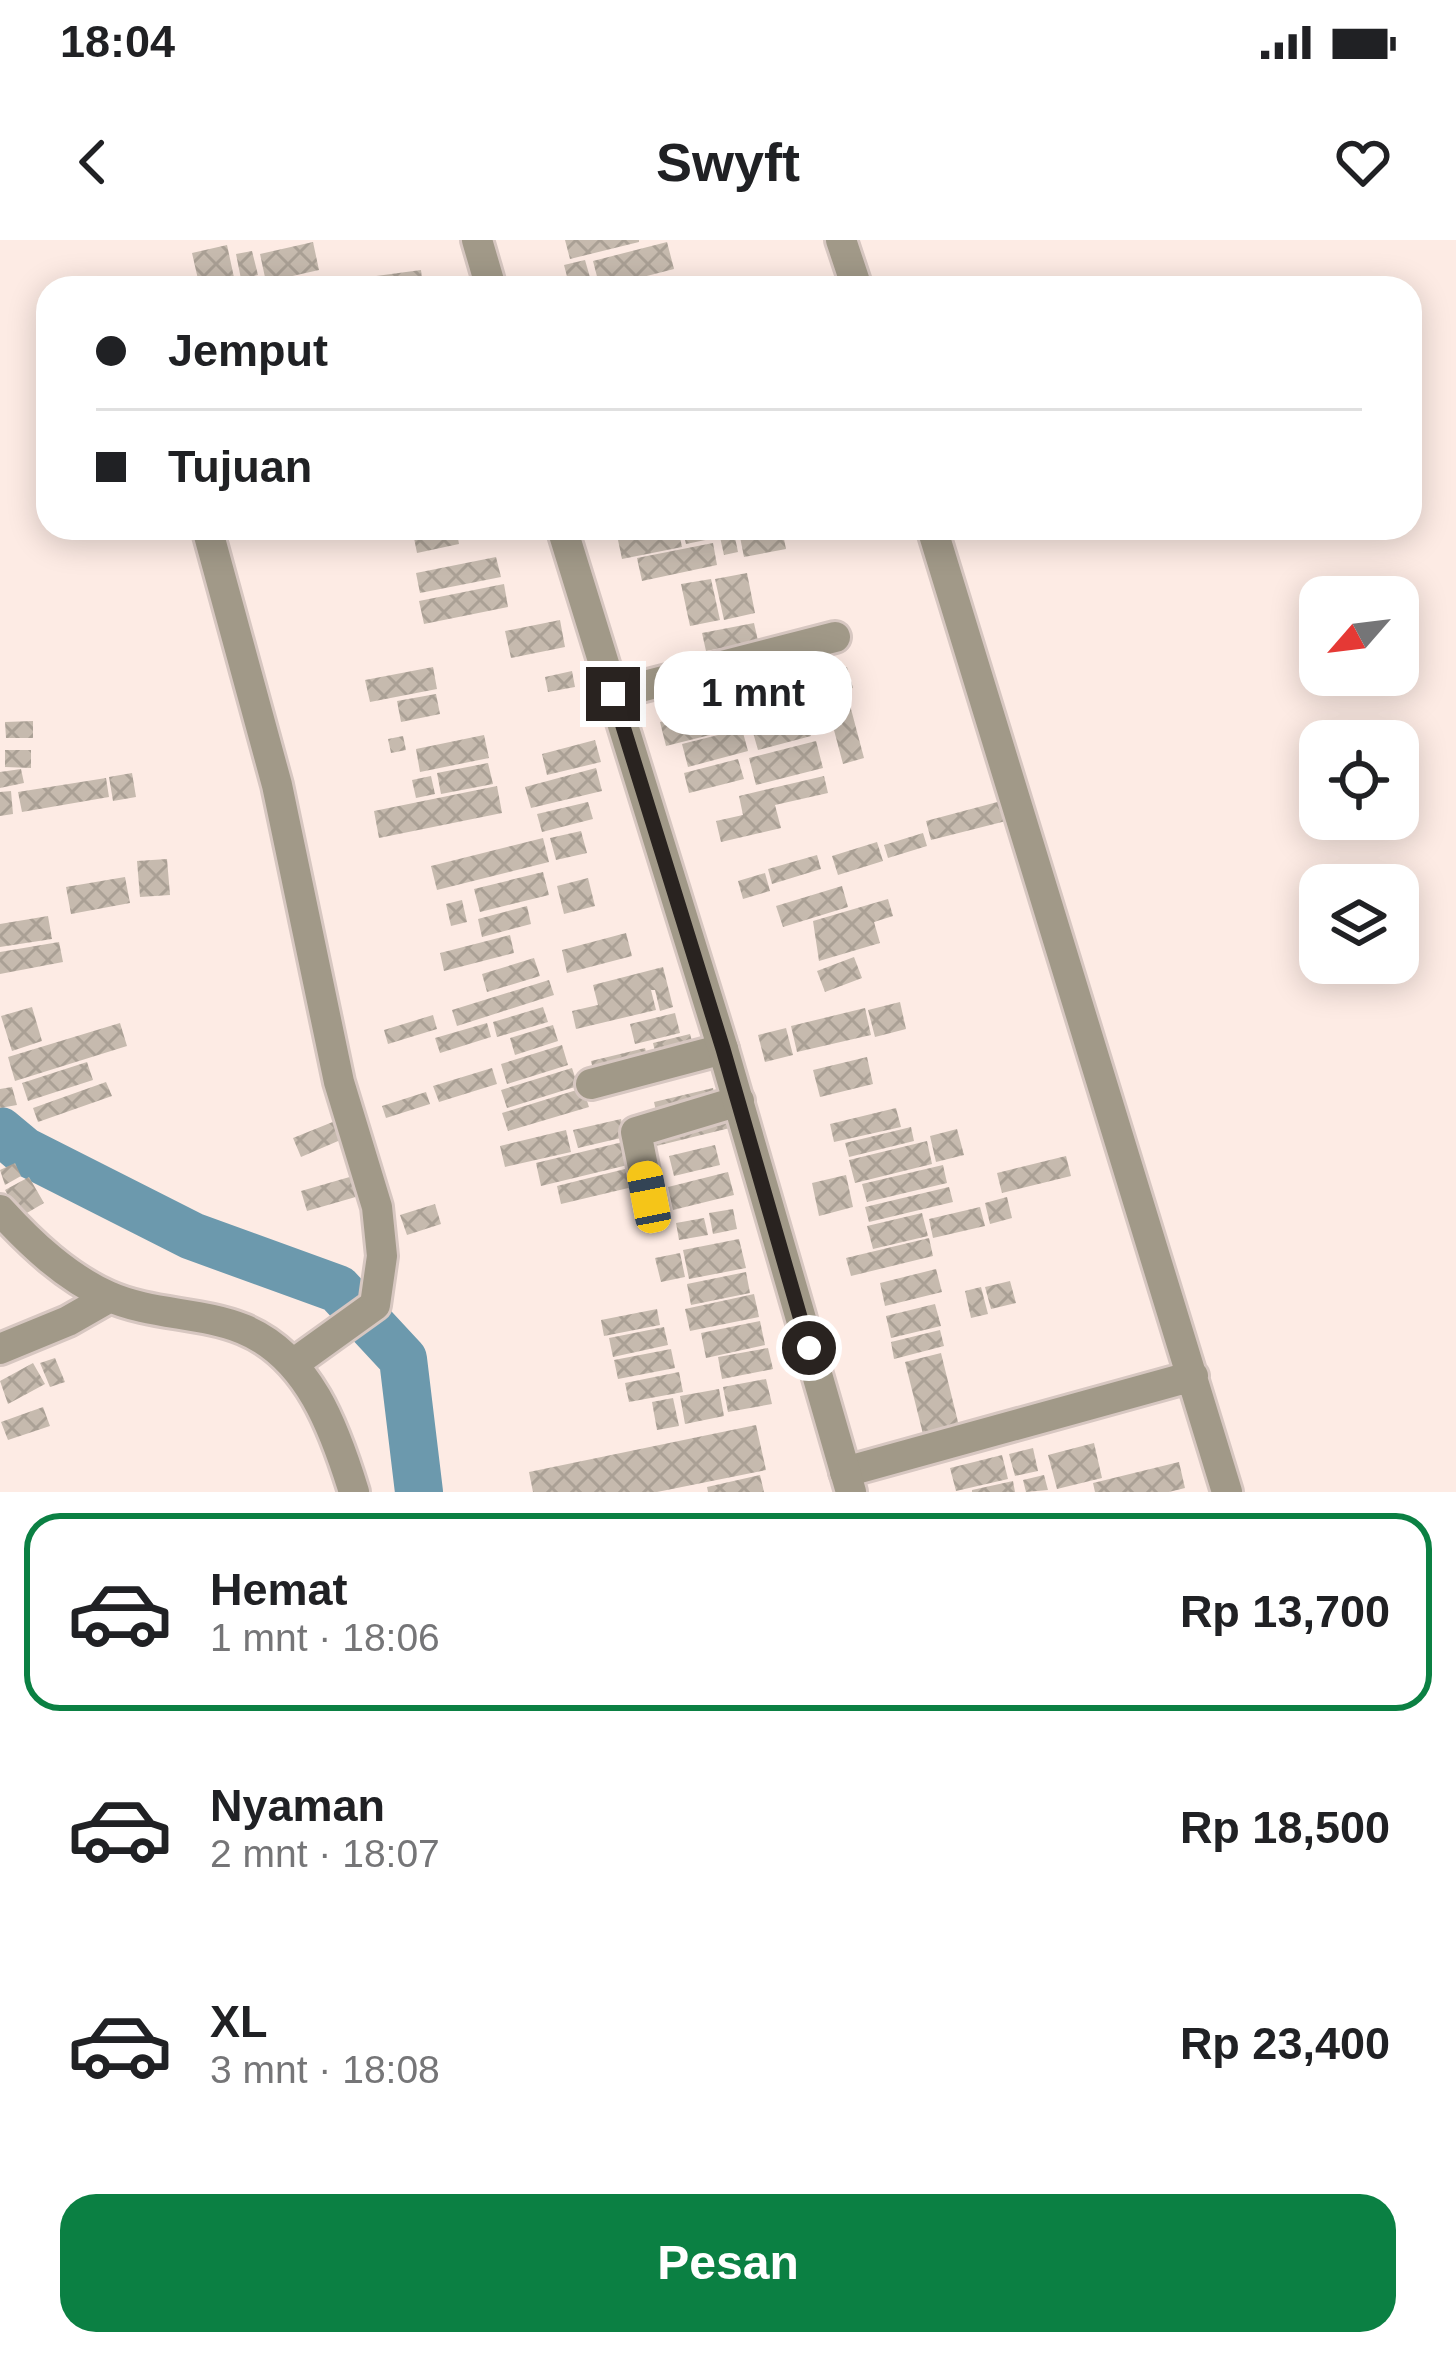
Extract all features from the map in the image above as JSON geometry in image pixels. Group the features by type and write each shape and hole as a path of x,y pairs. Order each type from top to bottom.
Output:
{"street":[{"path":"477,240 488,276"},
{"path":"842,240 853,276"},
{"path":"210,540 277,785 339,1082 377,1207 382,1256 375,1305 293,1364"},
{"path":"566,540 739,1101 848,1482 1193,1376"},
{"path":"936,540 1227,1492"},
{"path":"613,694 835,637"},
{"path":"591,1084 723,1049"},
{"path":"649,1197 636,1132 739,1101"},
{"path":"0,1210 62,1268 110,1297 245,1329 293,1364 337,1435 354,1492"},
{"path":"0,1349 68,1321 110,1297"}],"building":[{"path":"565,240 639,240 639,242 570,259"},
{"path":"313,242 319,270 265,276 260,254"},
{"path":"667,242 674,269 647,276 597,276 593,261"},
{"path":"227,245 234,276 197,276 192,253"},
{"path":"252,251 258,275 240,276 236,254"},
{"path":"585,260 590,276 567,276 564,265"},
{"path":"421,270 422,276 376,276"},
{"path":"414,540 458,540 459,544 417,553"},
{"path":"618,540 681,540 682,547 622,559"},
{"path":"721,540 736,540 738,552 724,555"},
{"path":"741,540 784,540 786,549 744,557"},
{"path":"713,543 717,565 642,581 637,558"},
{"path":"496,557 501,577 420,593 416,573"},
{"path":"747,573 755,613 724,620 715,579"},
{"path":"711,579 720,620 690,626 681,584"},
{"path":"504,584 508,607 424,624 419,601"},
{"path":"560,620 565,647 511,658 505,631"},
{"path":"754,623 758,641 706,651 702,633"},
{"path":"433,667 437,689 370,702 365,680"},
{"path":"847,667 853,688 808,699 802,679"},
{"path":"572,671 575,687 548,692 545,677"},
{"path":"794,689 799,708 777,714 772,695"},
{"path":"767,690 773,717 730,728 723,701"},
{"path":"436,694 440,714 401,722 397,701"},
{"path":"847,694 864,758 843,764 826,700"},
{"path":"720,707 726,731 666,746 660,722"},
{"path":"805,715 811,736 758,750 752,729"},
{"path":"33,721 33,738 6,738 5,722"},
{"path":"742,729 748,751 688,767 682,744"},
{"path":"484,735 489,758 420,772 416,749"},
{"path":"403,736 406,750 391,753 388,739"},
{"path":"595,740 601,762 547,775 542,754"},
{"path":"816,741 823,768 756,785 749,758"},
{"path":"5,750 31,750 31,768 5,767"},
{"path":"738,759 744,779 689,793 684,773"},
{"path":"488,763 493,784 441,794 437,773"},
{"path":"596,768 602,791 531,808 525,787"},
{"path":"21,769 24,783 0,788 0,772"},
{"path":"132,773 136,797 113,801 109,777"},
{"path":"431,776 435,794 416,798 412,780"},
{"path":"824,776 828,793 775,805 781,828 721,842 716,821 743,815 739,796"},
{"path":"106,778 109,797 22,812 18,792"},
{"path":"497,786 502,813 379,838 374,811"},
{"path":"11,791 13,814 0,816 0,792"},
{"path":"1005,800 1010,820 931,840 926,821"},
{"path":"588,802 593,819 542,832 537,814"},
{"path":"581,831 587,853 556,860 550,838"},
{"path":"923,833 927,846 888,858 884,845"},
{"path":"543,838 549,862 437,890 431,866"},
{"path":"877,842 883,861 838,875 832,856"},
{"path":"817,855 821,869 772,884 768,869"},
{"path":"167,859 170,895 140,897 137,861"},
{"path":"543,872 549,895 480,912 474,889"},
{"path":"765,873 770,891 743,899 738,881"},
{"path":"125,877 130,903 71,914 66,887"},
{"path":"588,878 595,906 564,914 557,886"},
{"path":"842,886 848,907 783,927 776,906"},
{"path":"888,899 893,916 874,922 880,943 819,961 813,921"},
{"path":"462,900 467,922 451,926 446,904"},
{"path":"527,906 531,924 482,937 478,919"},
{"path":"48,916 52,939 0,947 0,924"},
{"path":"626,933 632,956 567,973 562,950"},
{"path":"510,935 514,953 444,971 440,953"},
{"path":"59,942 63,962 0,974 0,952"},
{"path":"854,957 862,978 825,992 817,971"},
{"path":"534,958 540,976 487,992 482,974"},
{"path":"663,967 673,1007 660,1011 655,990 651,990 656,1010 576,1029 572,1011 598,1005 593,985"},
{"path":"549,980 554,995 457,1026 452,1010"},
{"path":"900,1002 906,1029 875,1037 868,1010"},
{"path":"32,1007 42,1041 12,1051 1,1016"},
{"path":"543,1007 548,1022 497,1037 493,1022"},
{"path":"865,1008 871,1035 797,1052 791,1026"},
{"path":"675,1013 680,1033 635,1044 630,1024"},
{"path":"433,1015 437,1029 388,1044 384,1030"},
{"path":"120,1023 127,1046 15,1081 8,1057"},
{"path":"487,1023 491,1037 440,1053 435,1038"},
{"path":"553,1025 558,1041 515,1055 510,1038"},
{"path":"786,1028 793,1055 765,1062 758,1035"},
{"path":"690,1034 696,1055 658,1064 653,1043"},
{"path":"562,1045 568,1065 507,1084 501,1064"},
{"path":"645,1048 650,1068 596,1081 591,1061"},
{"path":"867,1057 873,1084 820,1097 813,1070"},
{"path":"87,1062 93,1080 28,1101 22,1083"},
{"path":"492,1068 497,1084 439,1102 433,1086"},
{"path":"572,1068 578,1086 507,1108 501,1090"},
{"path":"106,1082 112,1096 38,1122 33,1108"},
{"path":"12,1087 17,1105 0,1108 0,1089"},
{"path":"583,1088 589,1107 508,1131 502,1113"},
{"path":"713,1088 717,1106 658,1120 654,1102"},
{"path":"426,1092 430,1104 386,1118 382,1106"},
{"path":"896,1108 901,1127 834,1142 830,1124"},
{"path":"725,1111 730,1128 644,1149 640,1131"},
{"path":"345,1117 352,1135 301,1157 293,1138"},
{"path":"621,1119 625,1137 578,1148 573,1130"},
{"path":"911,1127 914,1141 849,1157 845,1143"},
{"path":"957,1129 964,1155 936,1162 930,1136"},
{"path":"566,1130 571,1152 505,1167 500,1146"},
{"path":"631,1140 636,1163 541,1186 536,1163"},
{"path":"927,1141 932,1164 855,1183 849,1160"},
{"path":"715,1145 720,1165 674,1176 669,1156"},
{"path":"1066,1156 1071,1176 1002,1193 997,1173"},
{"path":"15,1163 21,1176 5,1185 0,1170"},
{"path":"943,1165 947,1183 867,1202 862,1184"},
{"path":"637,1166 641,1185 561,1204 557,1186"},
{"path":"367,1172 373,1192 307,1211 301,1191"},
{"path":"728,1172 734,1195 673,1210 668,1187"},
{"path":"846,1175 853,1207 819,1216 812,1183"},
{"path":"29,1177 44,1203 20,1217 5,1190"},
{"path":"949,1187 953,1202 869,1222 865,1207"},
{"path":"1007,1197 1012,1218 990,1224 985,1203"},
{"path":"435,1204 441,1224 407,1235 400,1215"},
{"path":"980,1207 985,1226 933,1238 929,1219"},
{"path":"733,1209 737,1229 713,1234 709,1213"},
{"path":"922,1213 928,1236 873,1249 867,1226"},
{"path":"704,1218 708,1235 679,1240 676,1223"},
{"path":"929,1238 933,1256 851,1276 846,1258"},
{"path":"739,1239 746,1268 689,1279 683,1250"},
{"path":"680,1253 685,1277 661,1282 655,1258"},
{"path":"936,1269 942,1292 885,1306 880,1283"},
{"path":"746,1272 750,1293 691,1305 687,1284"},
{"path":"1010,1281 1016,1303 991,1309 985,1287"},
{"path":"981,1287 988,1314 971,1318 965,1291"},
{"path":"754,1294 759,1317 690,1331 685,1309"},
{"path":"935,1304 941,1326 891,1338 886,1316"},
{"path":"657,1309 660,1325 604,1336 601,1320"},
{"path":"760,1321 765,1345 706,1358 701,1333"},
{"path":"664,1327 668,1345 613,1357 609,1338"},
{"path":"940,1330 944,1346 894,1359 891,1342"},
{"path":"768,1348 773,1369 722,1379 718,1357"},
{"path":"671,1349 675,1368 618,1379 614,1360"},
{"path":"941,1353 959,1426 923,1434 905,1362"},
{"path":"55,1358 65,1382 50,1387 40,1363"},
{"path":"33,1363 45,1384 8,1404 0,1381"},
{"path":"679,1372 683,1392 629,1402 625,1383"},
{"path":"766,1379 772,1404 728,1412 723,1387"},
{"path":"719,1389 724,1416 685,1424 680,1396"},
{"path":"673,1398 679,1426 657,1430 652,1402"},
{"path":"43,1407 50,1426 8,1440 1,1422"},
{"path":"756,1425 766,1470 657,1492 533,1492 529,1472"},
{"path":"1094,1443 1102,1478 1057,1489 1048,1455"},
{"path":"1033,1448 1038,1471 1015,1476 1009,1454"},
{"path":"1002,1455 1008,1479 956,1491 950,1468"},
{"path":"1179,1462 1185,1488 1095,1492 1093,1483"},
{"path":"760,1475 764,1492 708,1492 707,1487"},
{"path":"1044,1475 1048,1490 1026,1492 1023,1480"},
{"path":"1013,1481 1015,1492 972,1492 972,1490"}],"waterway":[{"path":"0,1131 24,1151 192,1236 338,1289 403,1359 419,1492"}],"route":[{"path":"613,694 809,1348"}]}
